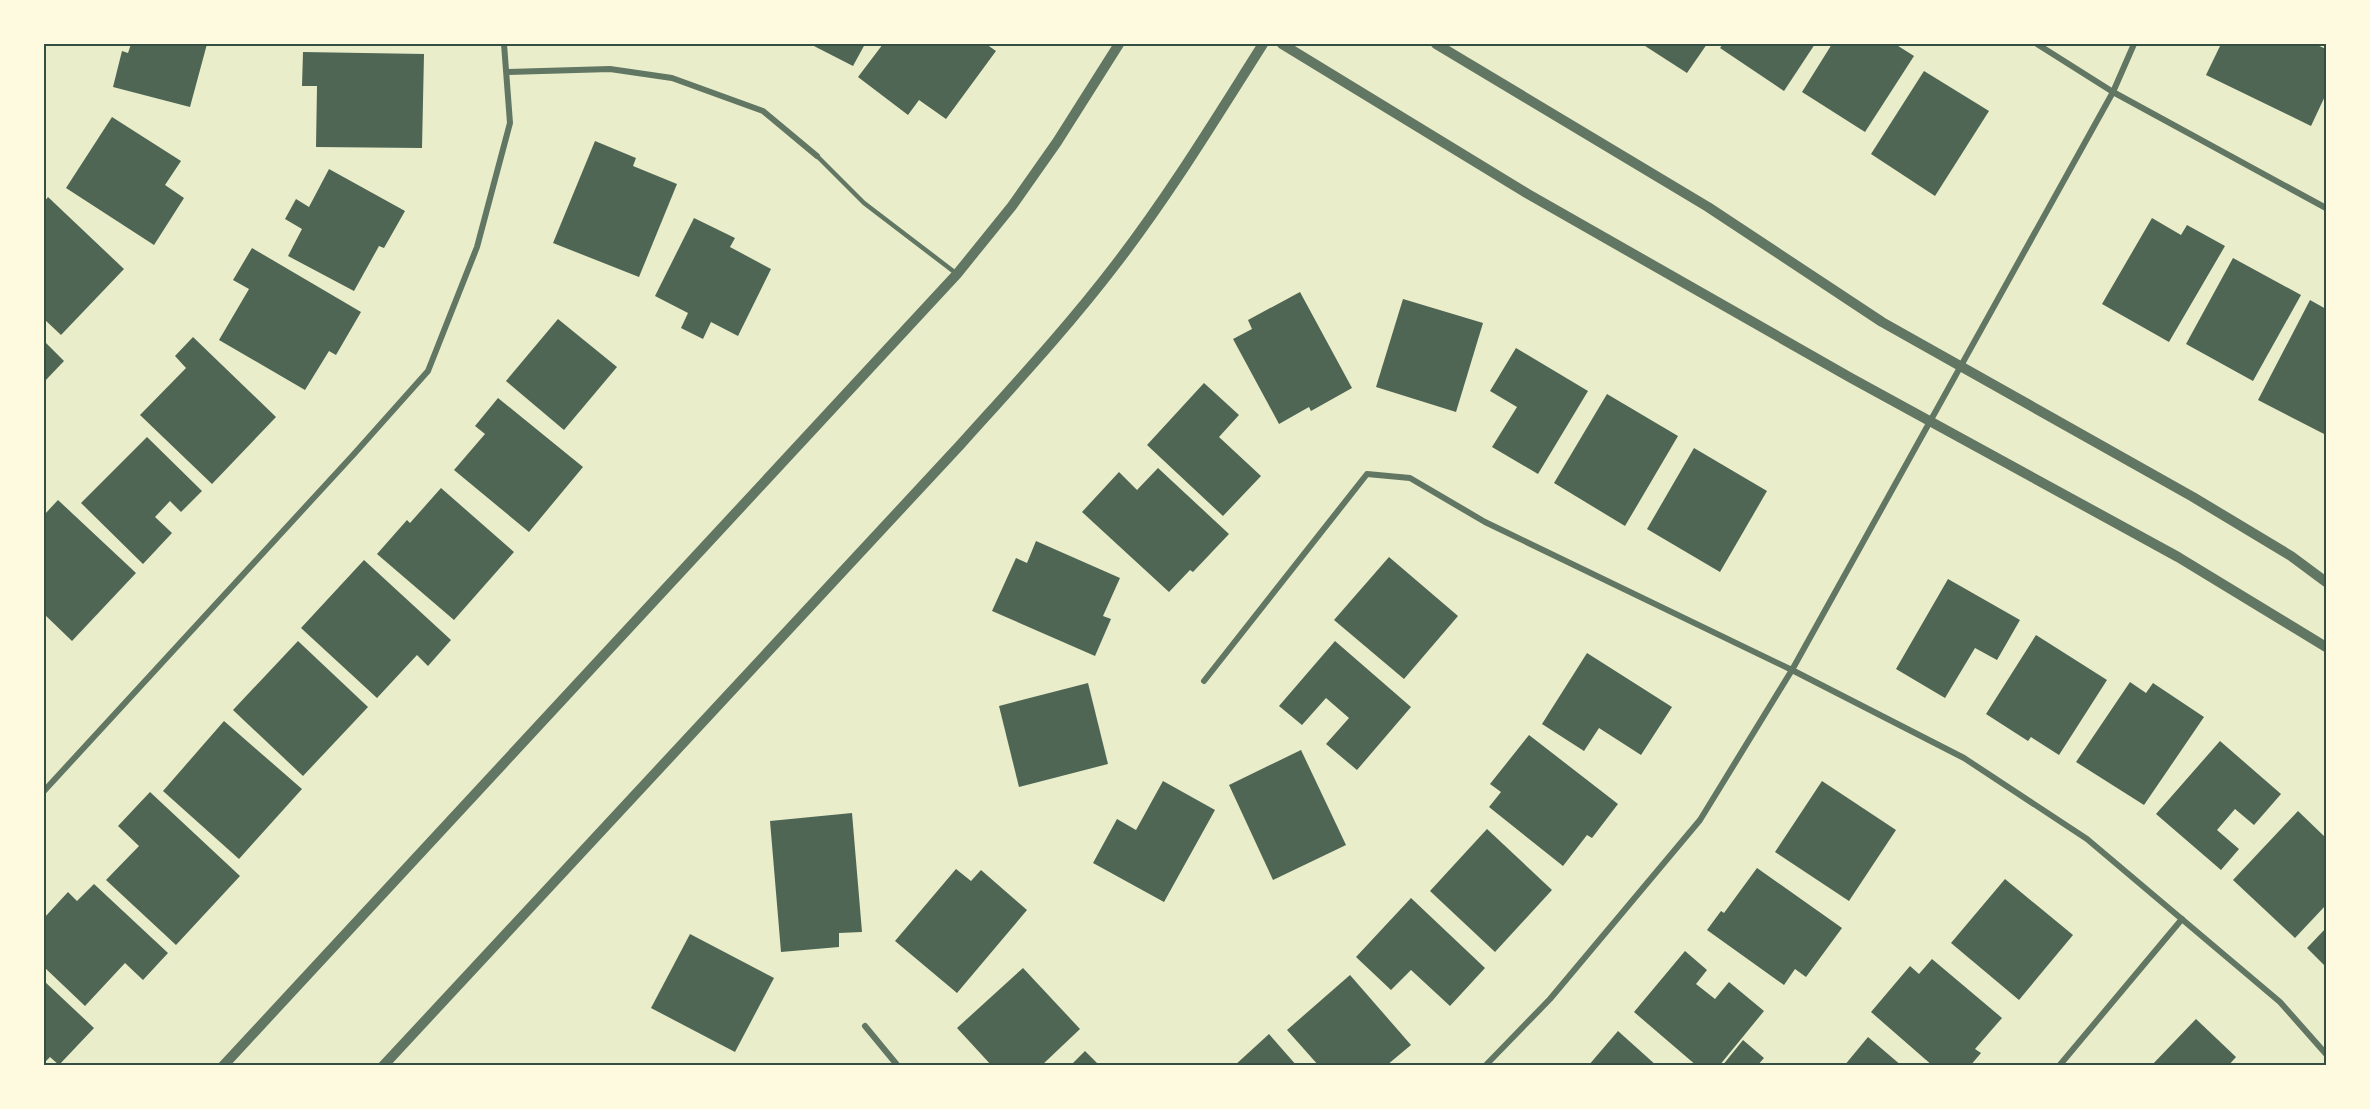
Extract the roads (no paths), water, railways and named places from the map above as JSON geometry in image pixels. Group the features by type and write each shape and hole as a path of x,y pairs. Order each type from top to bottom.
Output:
{"street":[{"path":"44,791 354,454 428,370 477,247 510,123 504,44"},
{"path":"223,1065 957,274 1012,206 1058,142 1119,44"},
{"path":"383,1065 953,453 1050,345 1116,264 1160,203 1263,44"},
{"path":"1282,44 1528,194 1717,302 2178,557 2326,647"},
{"path":"1436,44 1708,207 1882,322 2203,502 2291,556 2326,582"},
{"path":"2037,44 2113,92 2326,208"},
{"path":"1485,1065 1550,999 1700,820 1792,670 2113,92 2134,44"},
{"path":"507,72 610,69 672,78 763,111 817,156"},
{"path":"1204,681 1367,474 1410,478 1485,522 1792,670 1964,758 2086,839 2280,1002 2326,1054"},
{"path":"2059,1065 2182,919"},
{"path":"865,1026 898,1065"}],"lane":[{"path":"817,156 864,203 957,274"}]}
